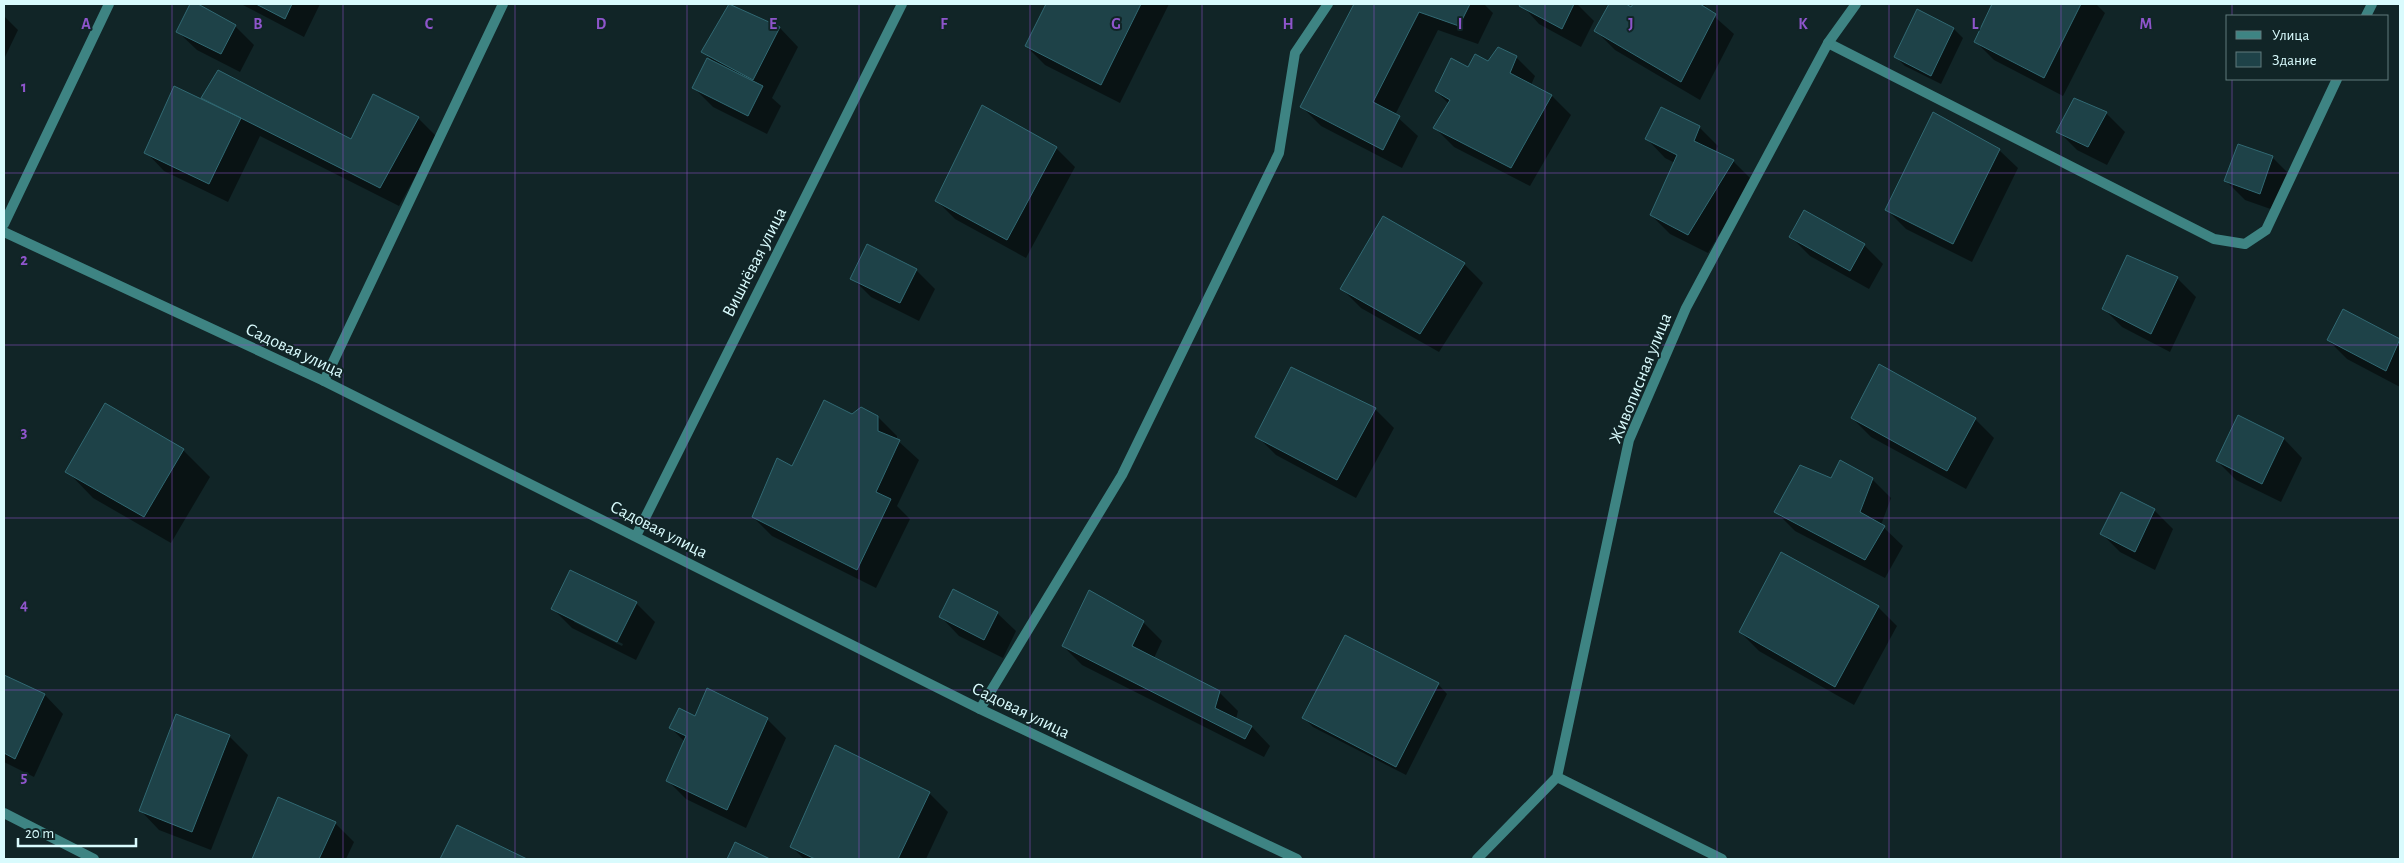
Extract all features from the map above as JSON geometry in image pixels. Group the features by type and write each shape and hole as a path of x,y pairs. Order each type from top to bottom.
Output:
{"street":[{"path":"4,224 109,4"},
{"path":"324,381 503,4"},
{"name":"Вишнёвая улица","path":"636,536 902,4"},
{"path":"980,709 1122,475 1279,153 1295,53 1328,4"},
{"name":"Живописная улица","path":"1556,776 1629,440 1686,308 1828,43 1856,4"},
{"path":"1828,43 2214,239 2245,244 2266,230 2337,80"},
{"name":"Садовая улица","path":"4,232 324,381 980,709 1297,859"},
{"path":"1477,859 1556,776 1722,859"},
{"path":"4,813 94,859"}],"building":[{"path":"190,4 198,4 236,25 221,54 176,32"},
{"path":"256,4 292,4 285,19"},
{"path":"729,4 780,27 753,80 701,52"},
{"path":"1046,4 1141,4 1101,85 1025,46"},
{"path":"1354,4 1470,4 1459,26 1419,12 1373,102 1400,116 1383,150 1300,107"},
{"path":"1520,4 1574,4 1562,29 1519,6"},
{"path":"1609,4 1626,4 1631,7 1633,4 1700,4 1716,14 1681,82 1594,31"},
{"path":"1992,4 2081,4 2044,78 1974,42"},
{"path":"1917,9 1954,28 1931,76 1894,57"},
{"path":"1498,47 1517,56 1510,73 1552,95 1511,168 1433,128 1450,100 1435,91 1451,58 1468,67 1475,54 1488,61"},
{"path":"707,58 763,86 748,116 692,88"},
{"path":"218,70 351,139 373,94 419,117 380,188 201,98"},
{"path":"174,86 241,118 209,184 144,153"},
{"path":"2074,98 2107,112 2088,147 2056,132"},
{"path":"982,105 1057,147 1007,240 935,201"},
{"path":"1661,107 1700,126 1694,141 1734,160 1688,235 1650,215 1677,155 1645,139"},
{"path":"1933,112 2000,149 1953,244 1885,210"},
{"path":"2238,144 2273,156 2260,194 2224,181"},
{"path":"1804,210 1865,244 1850,271 1789,237"},
{"path":"1383,216 1465,263 1420,334 1340,289"},
{"path":"867,244 917,269 900,303 850,279"},
{"path":"2127,255 2178,277 2151,334 2102,309"},
{"path":"2343,309 2400,339 2386,371 2327,340"},
{"path":"1879,364 1976,418 1947,471 1851,418"},
{"path":"1291,367 1376,408 1337,480 1255,437"},
{"path":"824,400 852,414 861,407 878,416 878,431 900,440 876,492 891,499 857,570 752,517 777,458 792,466"},
{"path":"105,403 184,449 144,517 65,472"},
{"path":"2238,415 2284,438 2262,484 2216,461"},
{"path":"1840,460 1873,478 1860,512 1885,526 1865,560 1774,512 1800,465 1831,478"},
{"path":"2121,492 2155,509 2135,552 2100,534"},
{"path":"1781,552 1879,606 1835,687 1739,632"},
{"path":"570,570 637,602 617,642 551,609"},
{"path":"953,589 998,612 984,640 939,617"},
{"path":"1089,590 1144,621 1132,646 1220,691 1215,708 1252,726 1245,739 1062,646"},
{"path":"1345,635 1439,683 1396,767 1302,718"},
{"path":"4,675 45,694 15,759 4,753"},
{"path":"707,688 768,718 727,810 666,781 686,736 669,728 679,708 695,716"},
{"path":"176,714 230,735 192,832 139,811"},
{"path":"835,745 930,792 898,859 815,859 790,847"},
{"path":"278,797 336,822 319,859 252,859"},
{"path":"457,825 527,859 440,859"},
{"path":"735,842 770,859 727,859"}]}
